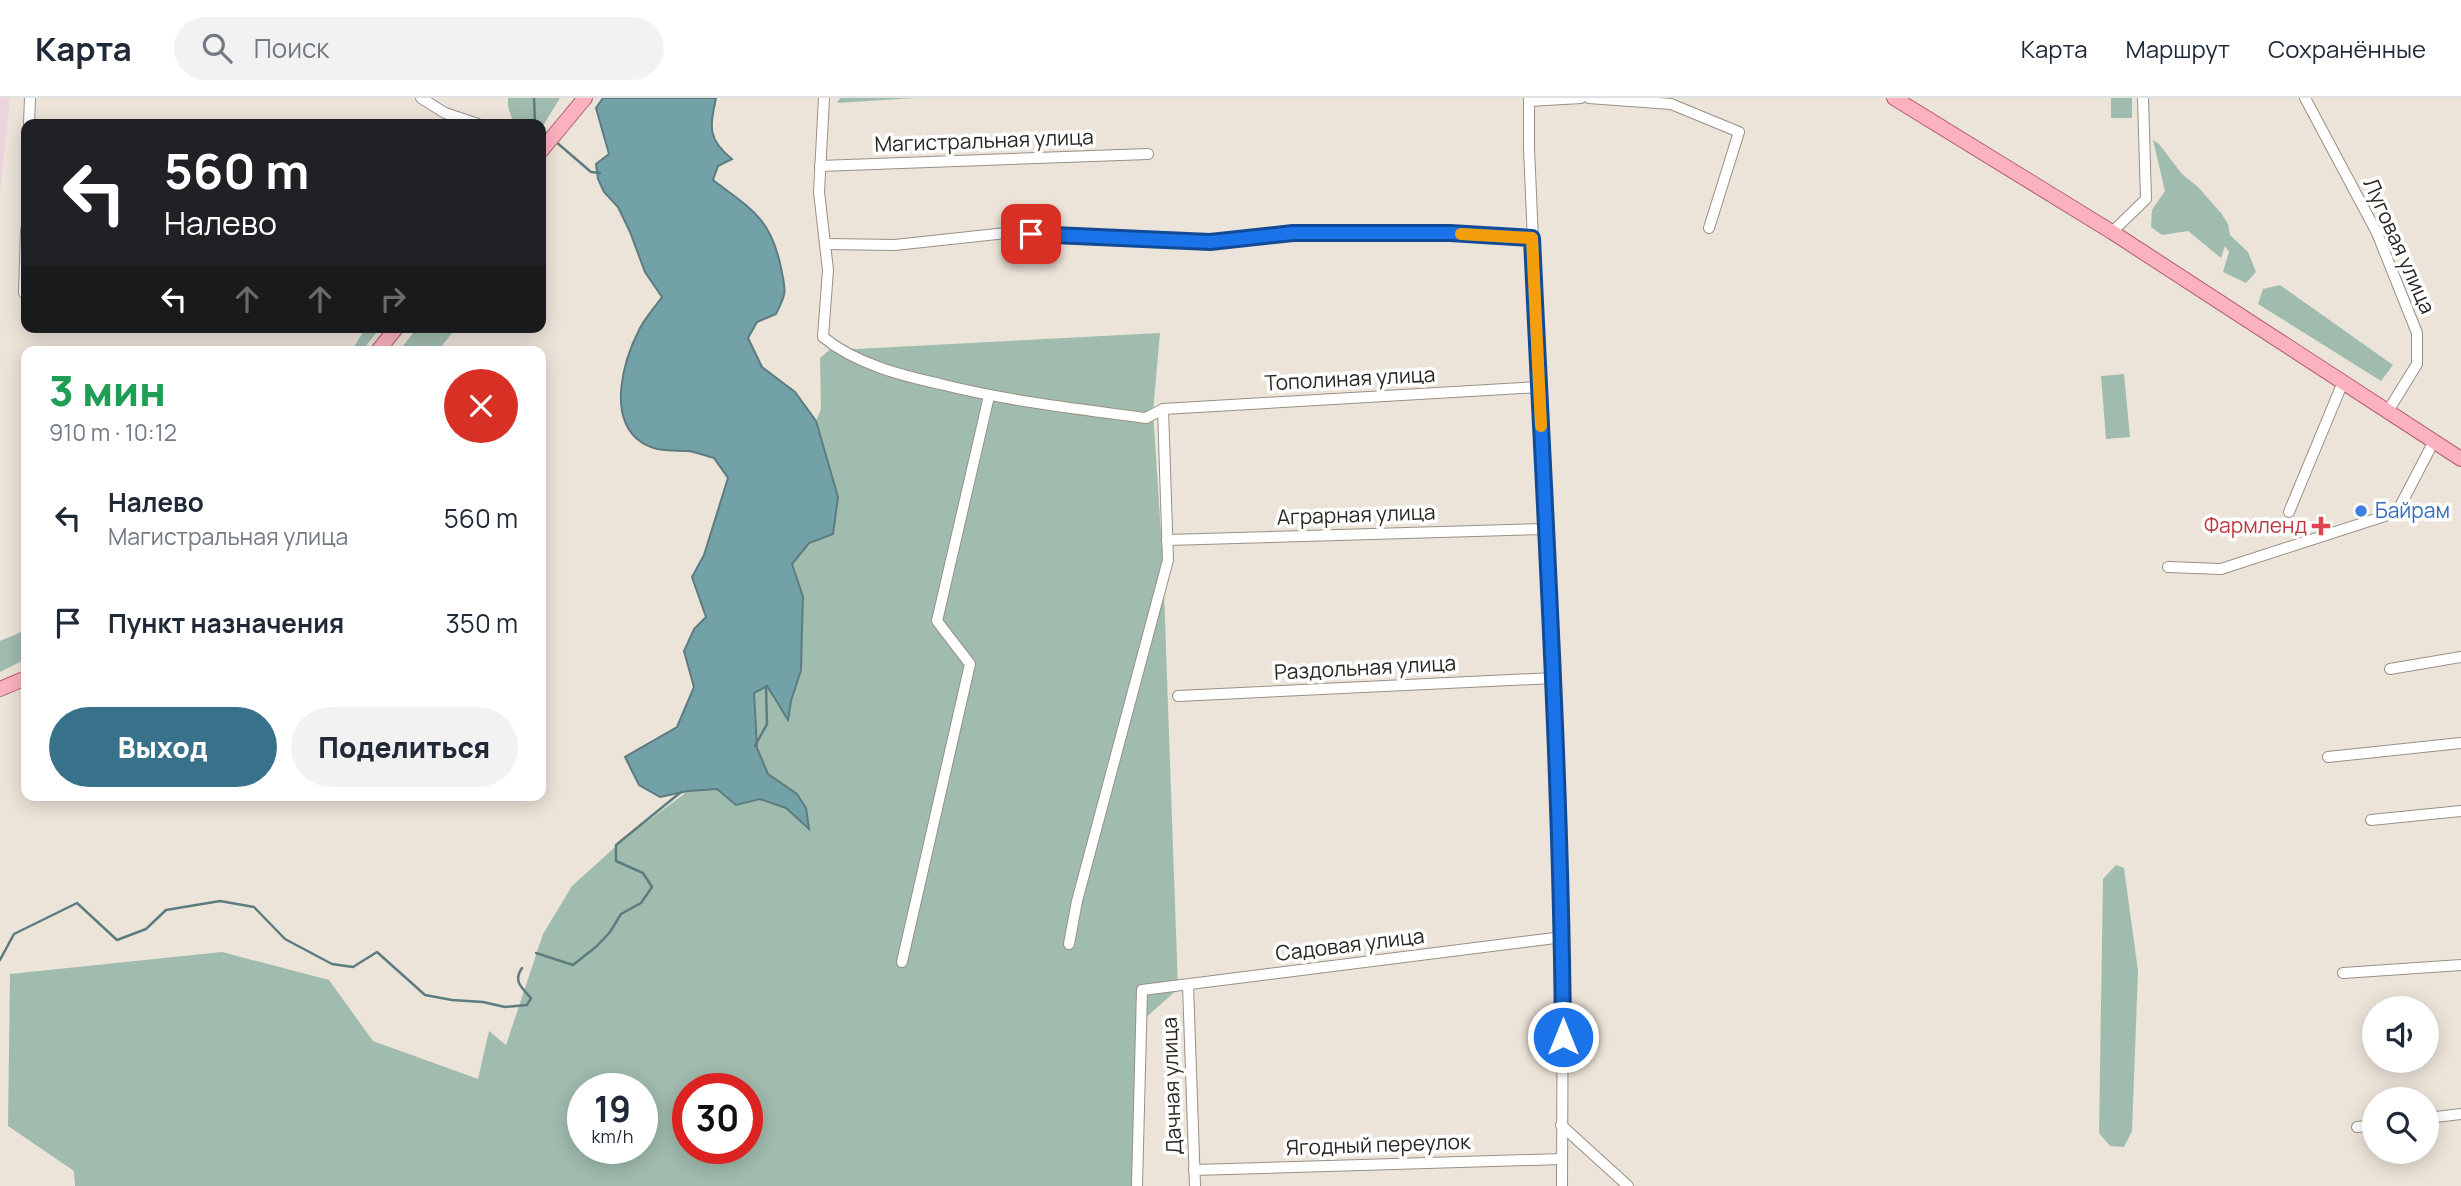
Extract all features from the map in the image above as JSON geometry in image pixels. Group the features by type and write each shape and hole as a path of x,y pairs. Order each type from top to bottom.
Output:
{"main road":[{"path":"546,146 585,98"},
{"path":"1894,98 2112,233 2461,459"},
{"path":"0,689 21,680"}],"street":[{"path":"29,119 30,98"},
{"path":"421,98 445,113 463,119"},
{"path":"824,98 819,192 825,244 895,245 1006,233 1210,242 1293,233 1450,233 1532,238"},
{"path":"1562,1186 1563,937 1532,238 1529,99 1581,98"},
{"path":"1589,98 1671,104 1739,132 1709,228"},
{"path":"2112,233 2146,199 2143,98"},
{"name":"Луговая улица","path":"2305,98 2377,233 2417,333 2417,365 2388,411"},
{"name":"Магистральная улица","path":"820,166 1149,154"},
{"name":"Тополиная улица","path":"825,244 828,270 823,337 834,346 890,372 989,396 1146,418 1163,409 1539,387"},
{"path":"2289,512 2343,382"},
{"path":"902,962 970,664 937,621 989,396"},
{"path":"1069,944 1077,901 1168,559 1163,409"},
{"path":"2168,567 2221,569 2397,512 2434,441"},
{"name":"Аграрная улица","path":"1167,540 1545,529"},
{"path":"2390,669 2461,657"},
{"name":"Раздольная улица","path":"1178,696 1553,678"},
{"path":"2328,757 2461,743"},
{"path":"2371,820 2461,811"},
{"name":"Садовая улица","path":"1137,1186 1142,990 1563,937"},
{"path":"2343,973 2461,965"},
{"name":"Дачная улица","path":"1188,985 1195,1186"},
{"path":"2439,1117 2461,1114"},
{"path":"1561,1125 1629,1186"},
{"path":"2357,1127 2362,1126"},
{"name":"Ягодный переулок","path":"1194,1170 1562,1160"}],"shaded area":[{"path":"0,98 10,98 0,193"}],"green space":[{"path":"508,98 560,98 546,121 512,119"},
{"path":"840,98 915,98 837,103"},
{"path":"2111,98 2132,98 2132,118 2111,118"},
{"path":"2153,140 2221,213 2228,224 2230,235 2248,252 2256,272 2246,283 2223,272 2229,252 2225,246 2221,258 2188,231 2162,235 2151,227 2152,210 2165,191"},
{"path":"2280,285 2393,365 2381,381 2258,304 2263,289"},
{"path":"362,333 376,333 366,346 355,346"},
{"path":"413,333 452,333 442,346 403,346"},
{"path":"1160,333 1153,411 1163,564 1178,989 1143,1020 1141,1186 75,1186 74,1171 8,1126 10,974 222,952 329,980 373,1041 478,1079 489,1031 506,1045 543,934 572,886 625,838 688,791 717,789 736,804 760,799 786,808 809,828 806,808 797,794 768,774 757,748 754,693 767,685 788,719 801,670 803,597 792,564 809,543 833,533 838,497 816,421 821,409 820,358 834,346 856,349"},
{"path":"2124,374 2130,437 2106,439 2101,376"},
{"path":"21,632 21,662 0,672 0,641"},
{"path":"2116,865 2124,868 2138,971 2132,1131 2124,1147 2110,1146 2099,1133 2103,879"}],"water":[{"path":"603,98 716,98 712,132 718,145 732,159 718,166 713,180 758,216 772,237 777,251 784,282 784,296 776,314 757,322 748,338 762,367 795,392 816,421 838,497 833,534 809,543 792,564 803,597 801,670 788,720 767,686 754,693 757,748 768,774 797,794 806,808 809,829 786,808 760,799 736,805 717,789 660,797 639,785 625,757 677,727 694,687 684,651 694,629 706,617 692,577 704,555 728,478 714,458 646,445 630,431 624,418 621,387 628,355 640,328 662,297 645,272 618,207 604,192 598,179 596,164 609,154 596,108"}],"waterway":[{"path":"534,98 535,119"},
{"path":"555,141 591,172 600,173"},
{"path":"755,746 767,724 766,686"},
{"path":"536,953 573,965 597,946 621,914 641,903 652,887 643,873 616,861 616,845 681,792"},
{"path":"0,960 14,934 77,903 117,940 146,929 166,910 220,901 254,907 285,939 332,964 353,967 377,952 425,995 505,1007 527,1005 531,998 518,980 522,968"}],"slow traffic":[{"path":"1461,234 1532,238 1541,426"}],"place":[{"name":"Байрам","path":"2361,511"},
{"name":"Фармленд","path":"2321,526"}],"route":[{"path":"1031,234 1210,242 1293,233 1450,233 1532,238 1554,702 1563,937 1563,1037"}]}
